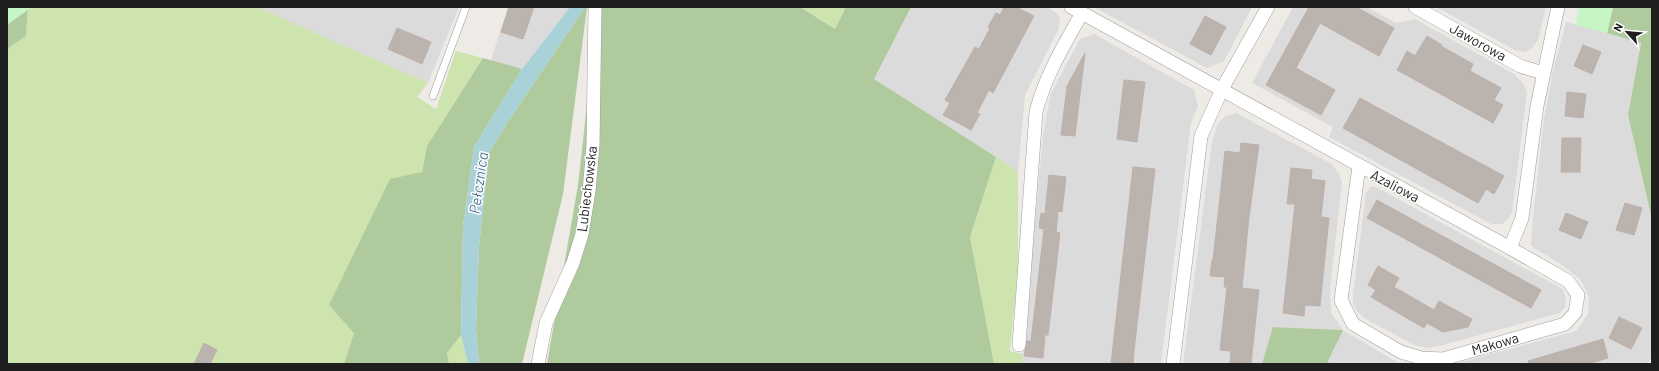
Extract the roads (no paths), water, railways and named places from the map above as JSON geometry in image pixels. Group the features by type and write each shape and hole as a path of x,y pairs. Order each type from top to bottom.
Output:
{"street":[{"name":"Lubiechowska","path":"538,364 546,323 573,263 582,234 589,191 593,145 595,7"},
{"path":"1173,364 1201,136 1222,89 1268,7"},
{"name":"Jaworowa","path":"1415,7 1520,66 1543,73"},
{"path":"1510,248 1522,218 1537,106 1558,7"},
{"path":"1019,345 1036,112 1041,93 1050,70 1076,10"},
{"name":"Azaliowa","path":"1076,10 1222,89 1568,281"},
{"name":"Makowa","path":"1359,166 1341,300 1353,324 1401,352 1421,358 1443,359 1565,324 1575,313 1578,295 1568,281"}],"lane":[{"path":"433,96 466,7"}],"water":[{"name":"Pełcznica","path":"570,7 585,7 507,123 489,153 479,246 476,329 479,364 468,364 461,335 463,226 474,147 522,69"}]}
